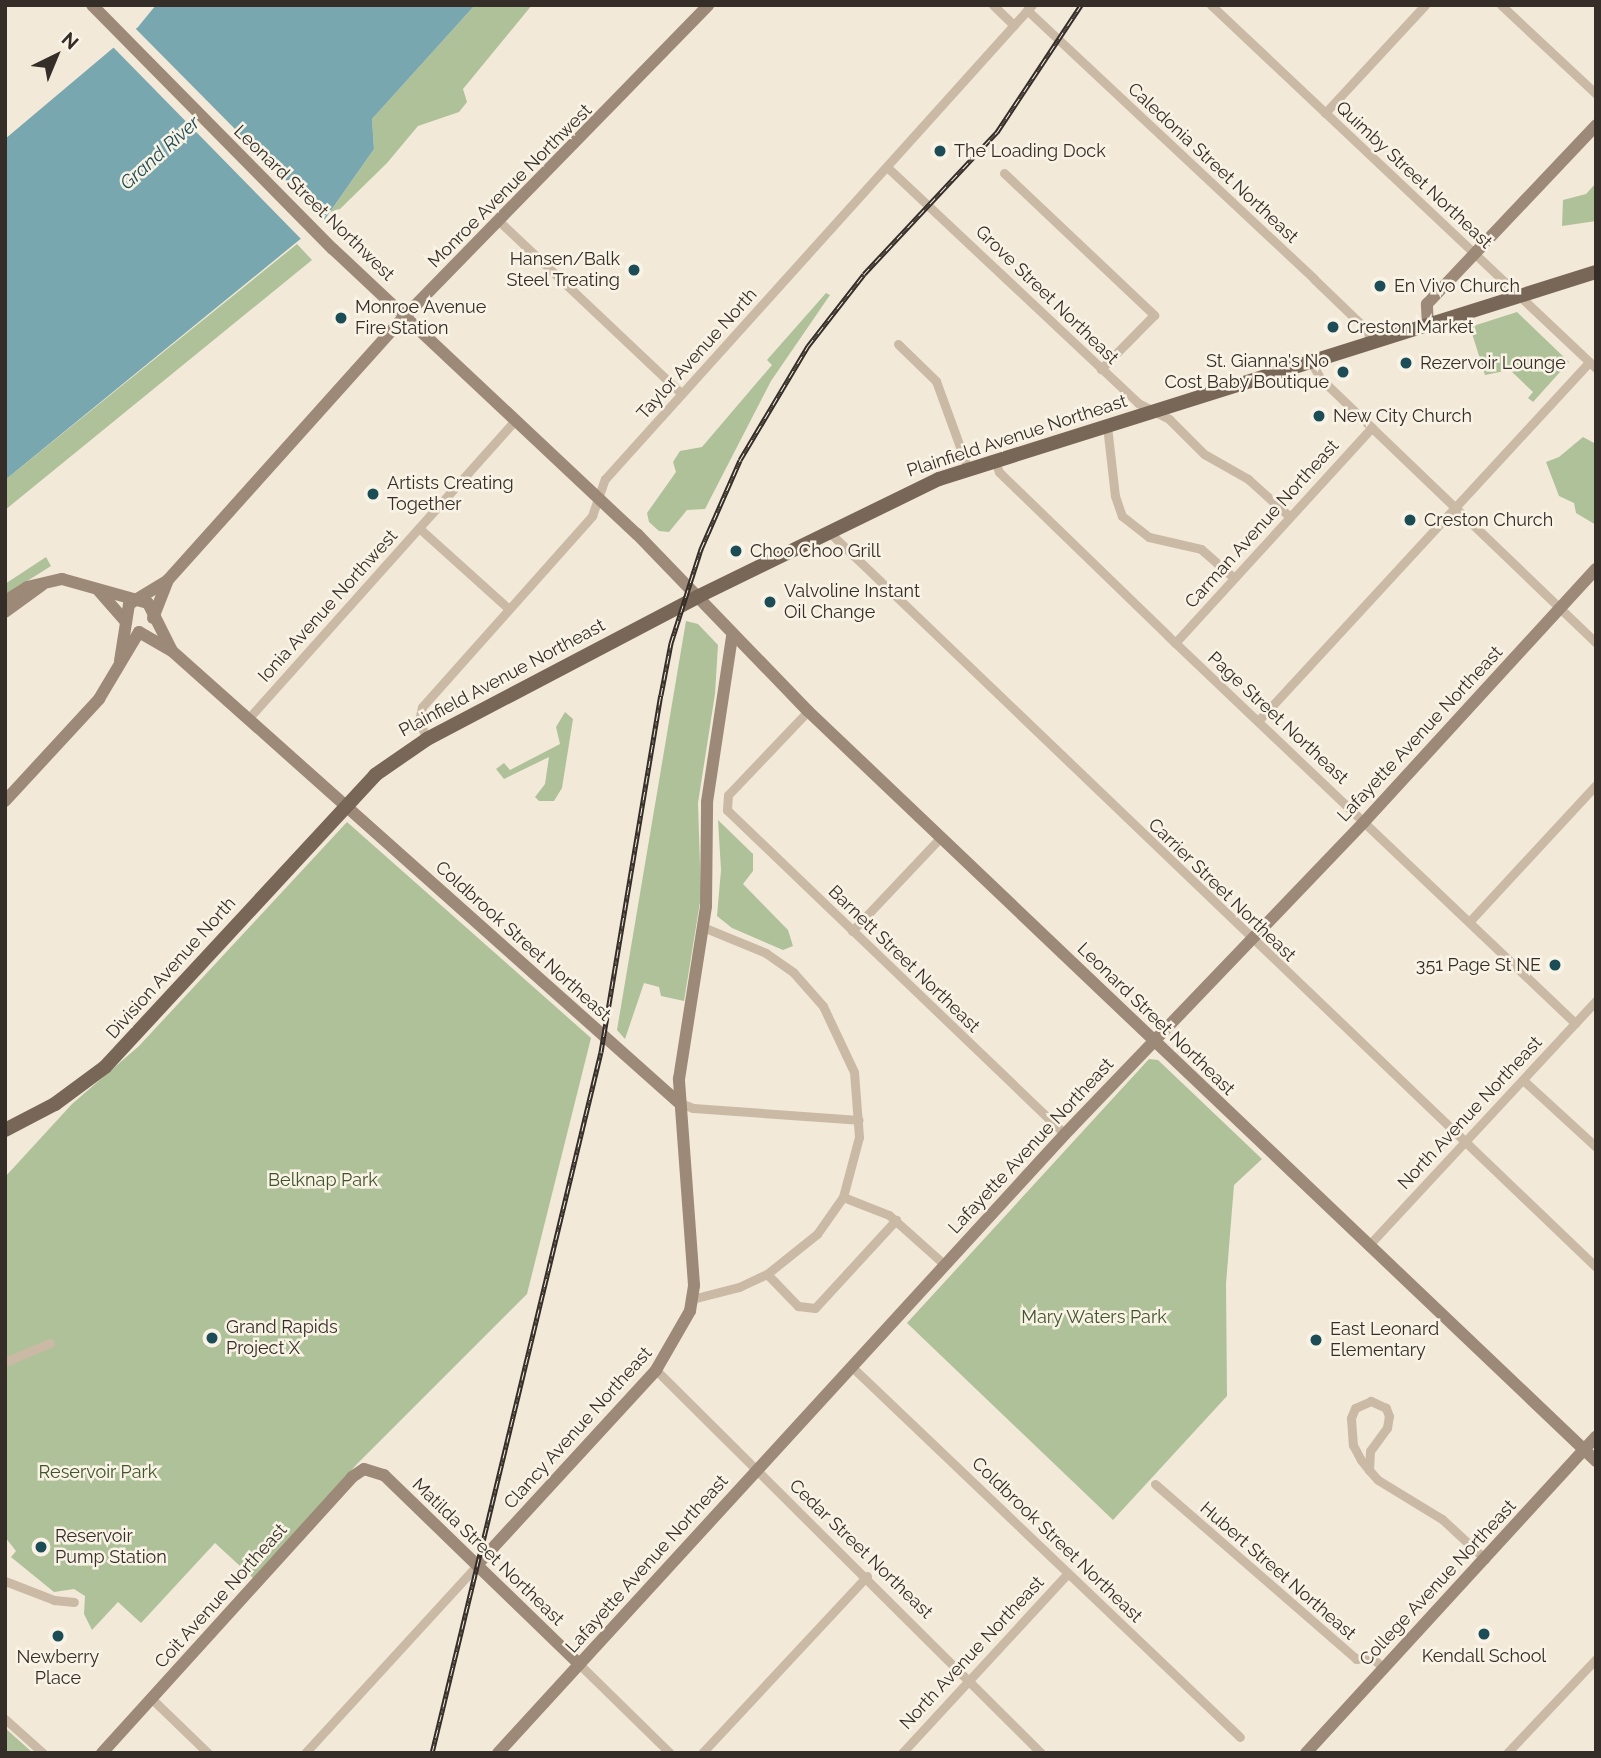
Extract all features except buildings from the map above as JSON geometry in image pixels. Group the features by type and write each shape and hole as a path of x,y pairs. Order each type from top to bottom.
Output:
{"main road":[{"name":"Plainfield Avenue Northeast","path":"345,806 390,762 427,739 697,597 920,486 1596,272"},
{"name":"Division Avenue North","path":"5,1130 70,1094 119,1054 345,806"}],"street":[{"name":"Leonard Street Northwest","path":"92,5 314,231 599,497 697,597"},
{"name":"Monroe Avenue Northwest","path":"138,600 168,580 406,315 500,222 709,5"},
{"path":"993,5 1014,25"},
{"name":"Quimby Street Northeast","path":"1211,5 1592,365"},
{"path":"1325,113 1425,5"},
{"path":"1501,5 1596,94"},
{"name":"Taylor Avenue North","path":"427,739 420,710 592,516 605,479 1030,8"},
{"name":"Caledonia Street Northeast","path":"1030,8 1367,330 1371,343"},
{"path":"1428,326 1427,304 1596,125"},
{"name":"Grove Street Northeast","path":"887,167 1101,369 1154,411 1169,419 1204,454 1259,488 1289,516"},
{"path":"1004,173 1154,315 1101,369"},
{"path":"500,222 682,394"},
{"path":"898,344 936,381 968,469"},
{"path":"1311,362 1321,379 1596,643"},
{"path":"1258,721 1455,507 1592,365"},
{"name":"Ionia Avenue Northwest","path":"248,719 515,420"},
{"path":"1108,426 1115,496 1122,516 1149,537 1201,549 1234,578"},
{"name":"Carman Avenue Northeast","path":"1175,643 1372,428"},
{"name":"Page Street Northeast","path":"995,461 999,472 1175,643 1575,1023"},
{"path":"419,528 509,609"},
{"name":"Carrier Street Northeast","path":"830,532 1250,939 1596,1267"},
{"name":"Lafayette Avenue Northeast","path":"498,1753 1065,1134 1364,821 1596,569"},
{"path":"5,601 27,587 70,579 99,591 150,605 172,651"},
{"name":"Monroe Avenue Northwest","path":"5,801 99,699 141,630 154,616 168,580"},
{"path":"5,612 43,584"},
{"path":"99,591 125,620 172,651"},
{"name":"Leonard Street Northeast","path":"697,597 732,636 808,711 1596,1461"},
{"path":"121,662 127,607 138,600"},
{"name":"Clancy Avenue Northeast","path":"305,1753 656,1370 685,1325 692,1299 678,1102 710,874 707,802 732,636"},
{"name":"Coldbrook Street Northeast","path":"172,651 678,1102"},
{"name":"Barnett Street Northeast","path":"808,711 725,803 733,817 1065,1134"},
{"path":"1469,922 1596,785"},
{"path":"852,931 940,837"},
{"path":"692,1299 767,1274 817,1234 843,1197 857,1153 859,1120 849,1059 814,994 766,953 703,927"},
{"name":"North Avenue Northeast","path":"1368,1246 1596,1001"},
{"path":"1523,1080 1596,1147"},
{"path":"678,1102 692,1108 859,1120"},
{"path":"843,1197 896,1220 945,1265"},
{"path":"767,1274 798,1306 815,1308 896,1220"},
{"path":"5,1362 50,1343"},
{"name":"Coldbrook Street Northeast","path":"852,1367 1066,1575 1240,1737"},
{"name":"Cedar Street Northeast","path":"656,1370 867,1576 1041,1753"},
{"path":"1368,1470 1370,1451 1387,1428 1389,1416 1385,1408 1371,1401 1355,1408 1351,1418 1353,1445 1368,1470 1407,1500 1442,1519 1485,1559"},
{"name":"College Avenue Northeast","path":"1306,1753 1596,1437"},
{"name":"Matilda Street Northeast","path":"369,1468 384,1475 670,1753"},
{"name":"Coit Avenue Northeast","path":"102,1753 352,1477 369,1468"},
{"name":"Hubert Street Northeast","path":"1154,1484 1356,1659 1370,1656 1384,1668"},
{"name":"North Avenue Northeast","path":"902,1753 1066,1575"},
{"path":"702,1753 867,1576"},
{"path":"5,1581 54,1600 74,1602"},
{"path":"1507,1753 1596,1659"},
{"path":"152,1699 208,1753"},
{"path":"5,1719 43,1753"}],"green space":[{"path":"475,5 532,5 463,89 467,102 459,112 418,126 387,163 340,209 330,212 374,149 372,119"},
{"path":"1596,183 1596,221 1562,226 1563,200 1586,194"},
{"path":"297,244 312,260 5,510 5,480"},
{"path":"826,293 830,295 771,381 705,509 687,510 669,532 659,531 649,522 647,513 676,472 673,462 680,451 702,447 772,365 767,360"},
{"path":"1517,312 1569,362 1533,402 1528,398 1533,392 1510,370 1485,375 1470,327"},
{"path":"1583,437 1596,444 1596,525 1576,513 1574,503 1559,496 1546,462 1559,457"},
{"path":"46,557 51,566 5,595 5,584"},
{"path":"686,621 698,624 718,645 715,694 698,803 701,896 684,1001 661,996 659,987 644,983 625,1039 617,1030"},
{"path":"565,712 573,719 562,788 554,801 539,801 535,797 545,784 549,757 504,779 496,769 504,763 510,770 560,744 556,727"},
{"path":"718,820 753,854 753,871 743,884 788,930 793,946 783,950 732,928 717,916 721,870"},
{"name":"Belknap Park","path":"347,822 591,1038 527,1294 357,1464 253,1578 215,1543 141,1623 118,1602 92,1630 84,1614 85,1596 74,1589 54,1592 11,1557 16,1551 5,1537 5,1177 72,1104 139,1046"},
{"name":"Mary Waters Park","path":"1149,1059 1158,1060 1262,1159 1234,1185 1226,1284 1227,1396 1113,1520 907,1323"},
{"path":"5,1728 33,1753 5,1753"}],"water":[{"name":"Grand River","path":"156,5 475,5 372,119 374,149 325,219 5,480 5,139 138,27"}],"pier":[{"path":"133,26 325,220 303,241 111,45"}],"railway":[{"path":"432,1753 601,1052 671,643 701,549 740,460 808,346 864,274 997,132 1081,5"}],"place":[{"name":"The Loading Dock","path":"940,151"},
{"name":"Hansen/Balk Steel Treating","path":"634,270"},
{"name":"En Vivo Church","path":"1380,286"},
{"name":"Monroe Avenue Fire Station","path":"341,318"},
{"name":"Creston Market","path":"1333,327"},
{"name":"Rezervoir Lounge","path":"1406,363"},
{"name":"St. Gianna's No Cost Baby Boutique","path":"1343,372"},
{"name":"New City Church","path":"1319,416"},
{"name":"Artists Creating Together","path":"373,494"},
{"name":"Creston Church","path":"1410,520"},
{"name":"Choo Choo Grill","path":"736,551"},
{"name":"Valvoline Instant Oil Change","path":"770,602"},
{"name":"351 Page St NE","path":"1555,965"},
{"name":"Grand Rapids Project X","path":"212,1338"},
{"name":"East Leonard Elementary","path":"1316,1340"},
{"name":"Reservoir Pump Station","path":"41,1547"},
{"name":"Kendall School","path":"1484,1634"},
{"name":"Newberry Place","path":"58,1636"}],"park label":[{"name":"Reservoir Park","path":"98,1472"}]}
